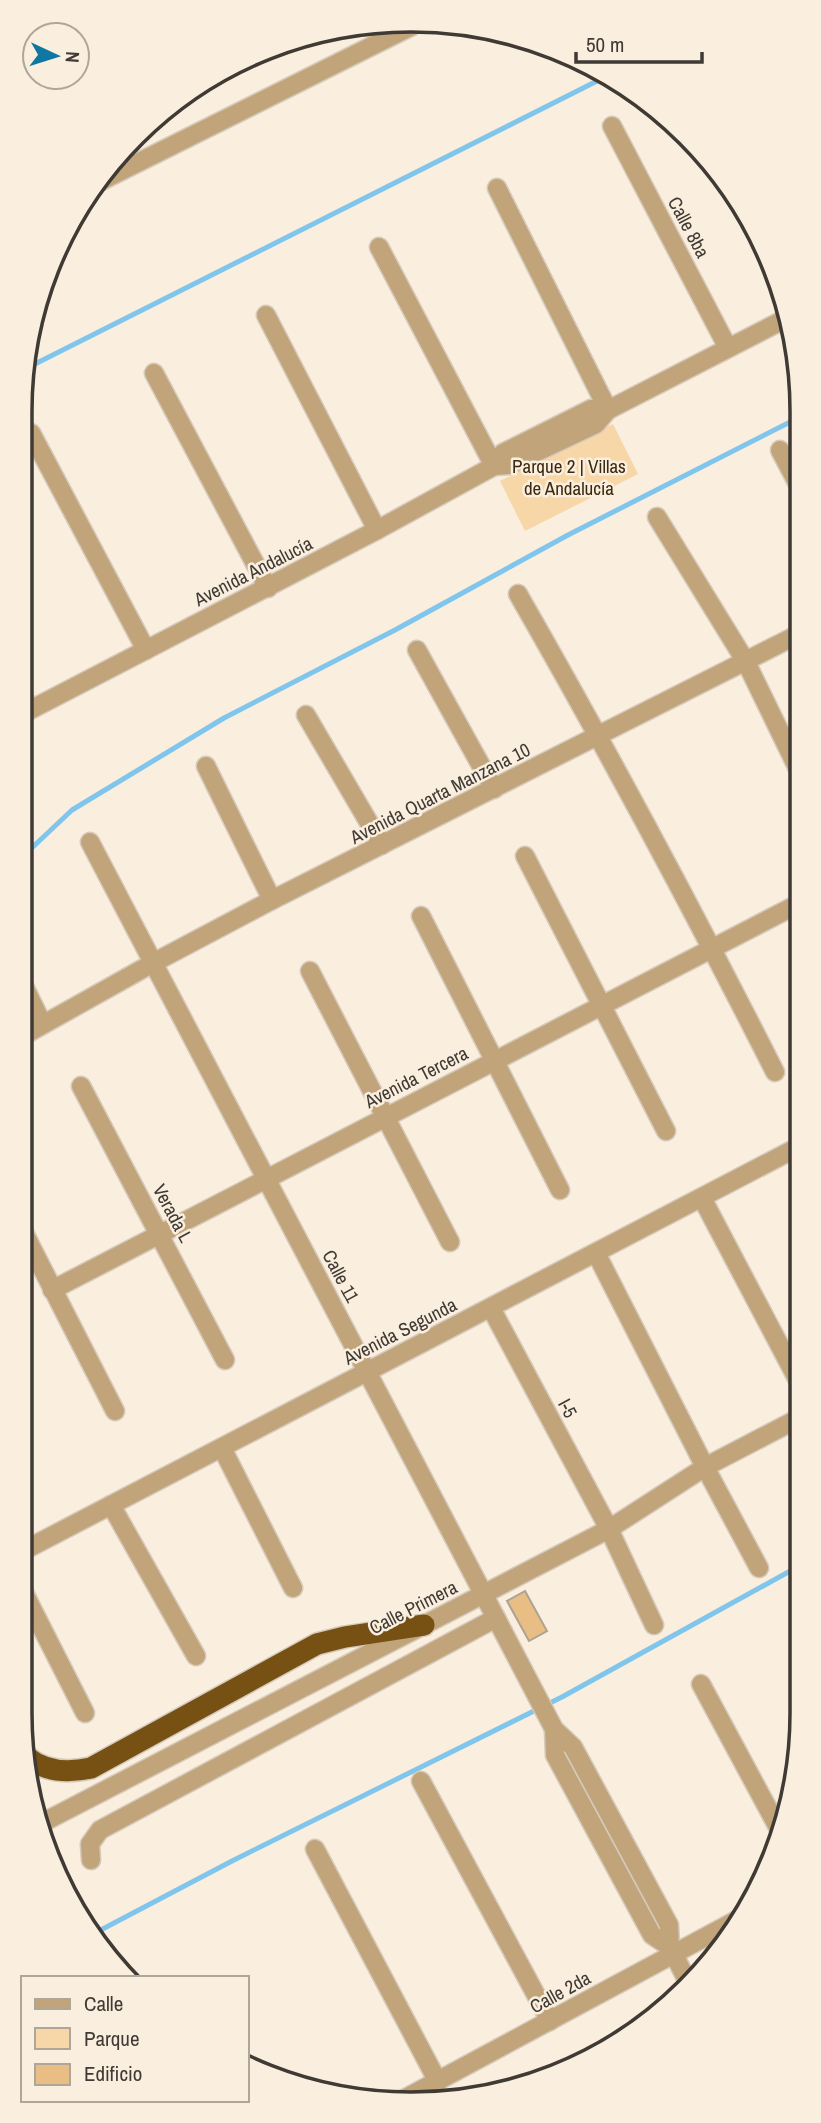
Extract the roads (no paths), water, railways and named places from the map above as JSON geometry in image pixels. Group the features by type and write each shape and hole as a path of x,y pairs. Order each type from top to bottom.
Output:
{"highway":[{"path":"35,1761 60,1771 91,1769 317,1644 425,1625"}],"street":[{"path":"115,174 399,32"},
{"name":"Calle 8ba","path":"612,126 728,348"},
{"path":"496,188 608,410"},
{"path":"379,247 494,466"},
{"path":"266,315 377,530"},
{"name":"Avenida Andalucía","path":"32,709 377,530 494,466 503,453 591,410 608,410 779,322"},
{"path":"154,373 268,588"},
{"path":"32,435 146,650"},
{"path":"779,450 790,470"},
{"path":"657,517 746,662 790,752"},
{"path":"518,594 600,736 775,1072"},
{"name":"Avenida Quarta Manzana 10","path":"32,1030 272,900 790,639"},
{"path":"417,650 494,789"},
{"path":"306,715 382,845"},
{"path":"206,766 272,900"},
{"name":"Calle 11","path":"90,842 537,1697 551,1723 573,1747 669,1925 672,1950 684,1974"},
{"path":"525,856 666,1131"},
{"name":"Avenida Tercera","path":"52,1290 790,908"},
{"path":"421,916 559,1190"},
{"path":"310,971 450,1242"},
{"path":"32,1003 42,1023"},
{"name":"Verada L","path":"81,1086 225,1360"},
{"name":"Avenida Segunda","path":"32,1546 790,1151"},
{"path":"702,1198 790,1365"},
{"path":"32,1249 116,1411"},
{"path":"596,1253 760,1567"},
{"name":"I-5","path":"491,1308 609,1529 654,1625"},
{"name":"Calle Primera","path":"47,1820 609,1529 705,1466 790,1423"},
{"path":"222,1448 293,1588"},
{"path":"111,1505 196,1656"},
{"path":"32,1609 85,1713"},
{"path":"91,1860 90,1844 100,1830 496,1618"},
{"path":"701,1684 774,1820"},
{"name":"Calle 11","path":"551,1723 555,1755 652,1935 672,1950"},
{"path":"421,1781 550,2021"},
{"path":"601,1839 617,1831"},
{"path":"315,1849 438,2082"},
{"name":"Calle 2da","path":"419,2092 550,2021 672,1950 723,1927"}],"waterway":[{"path":"35,364 598,81"},
{"path":"32,848 72,810 224,718 395,630 568,535 790,422"},
{"path":"100,1930 232,1861 562,1697 790,1571"}],"park label":[{"name":"Parque 2 | Villas de Andalucía","path":"569,477"}]}
